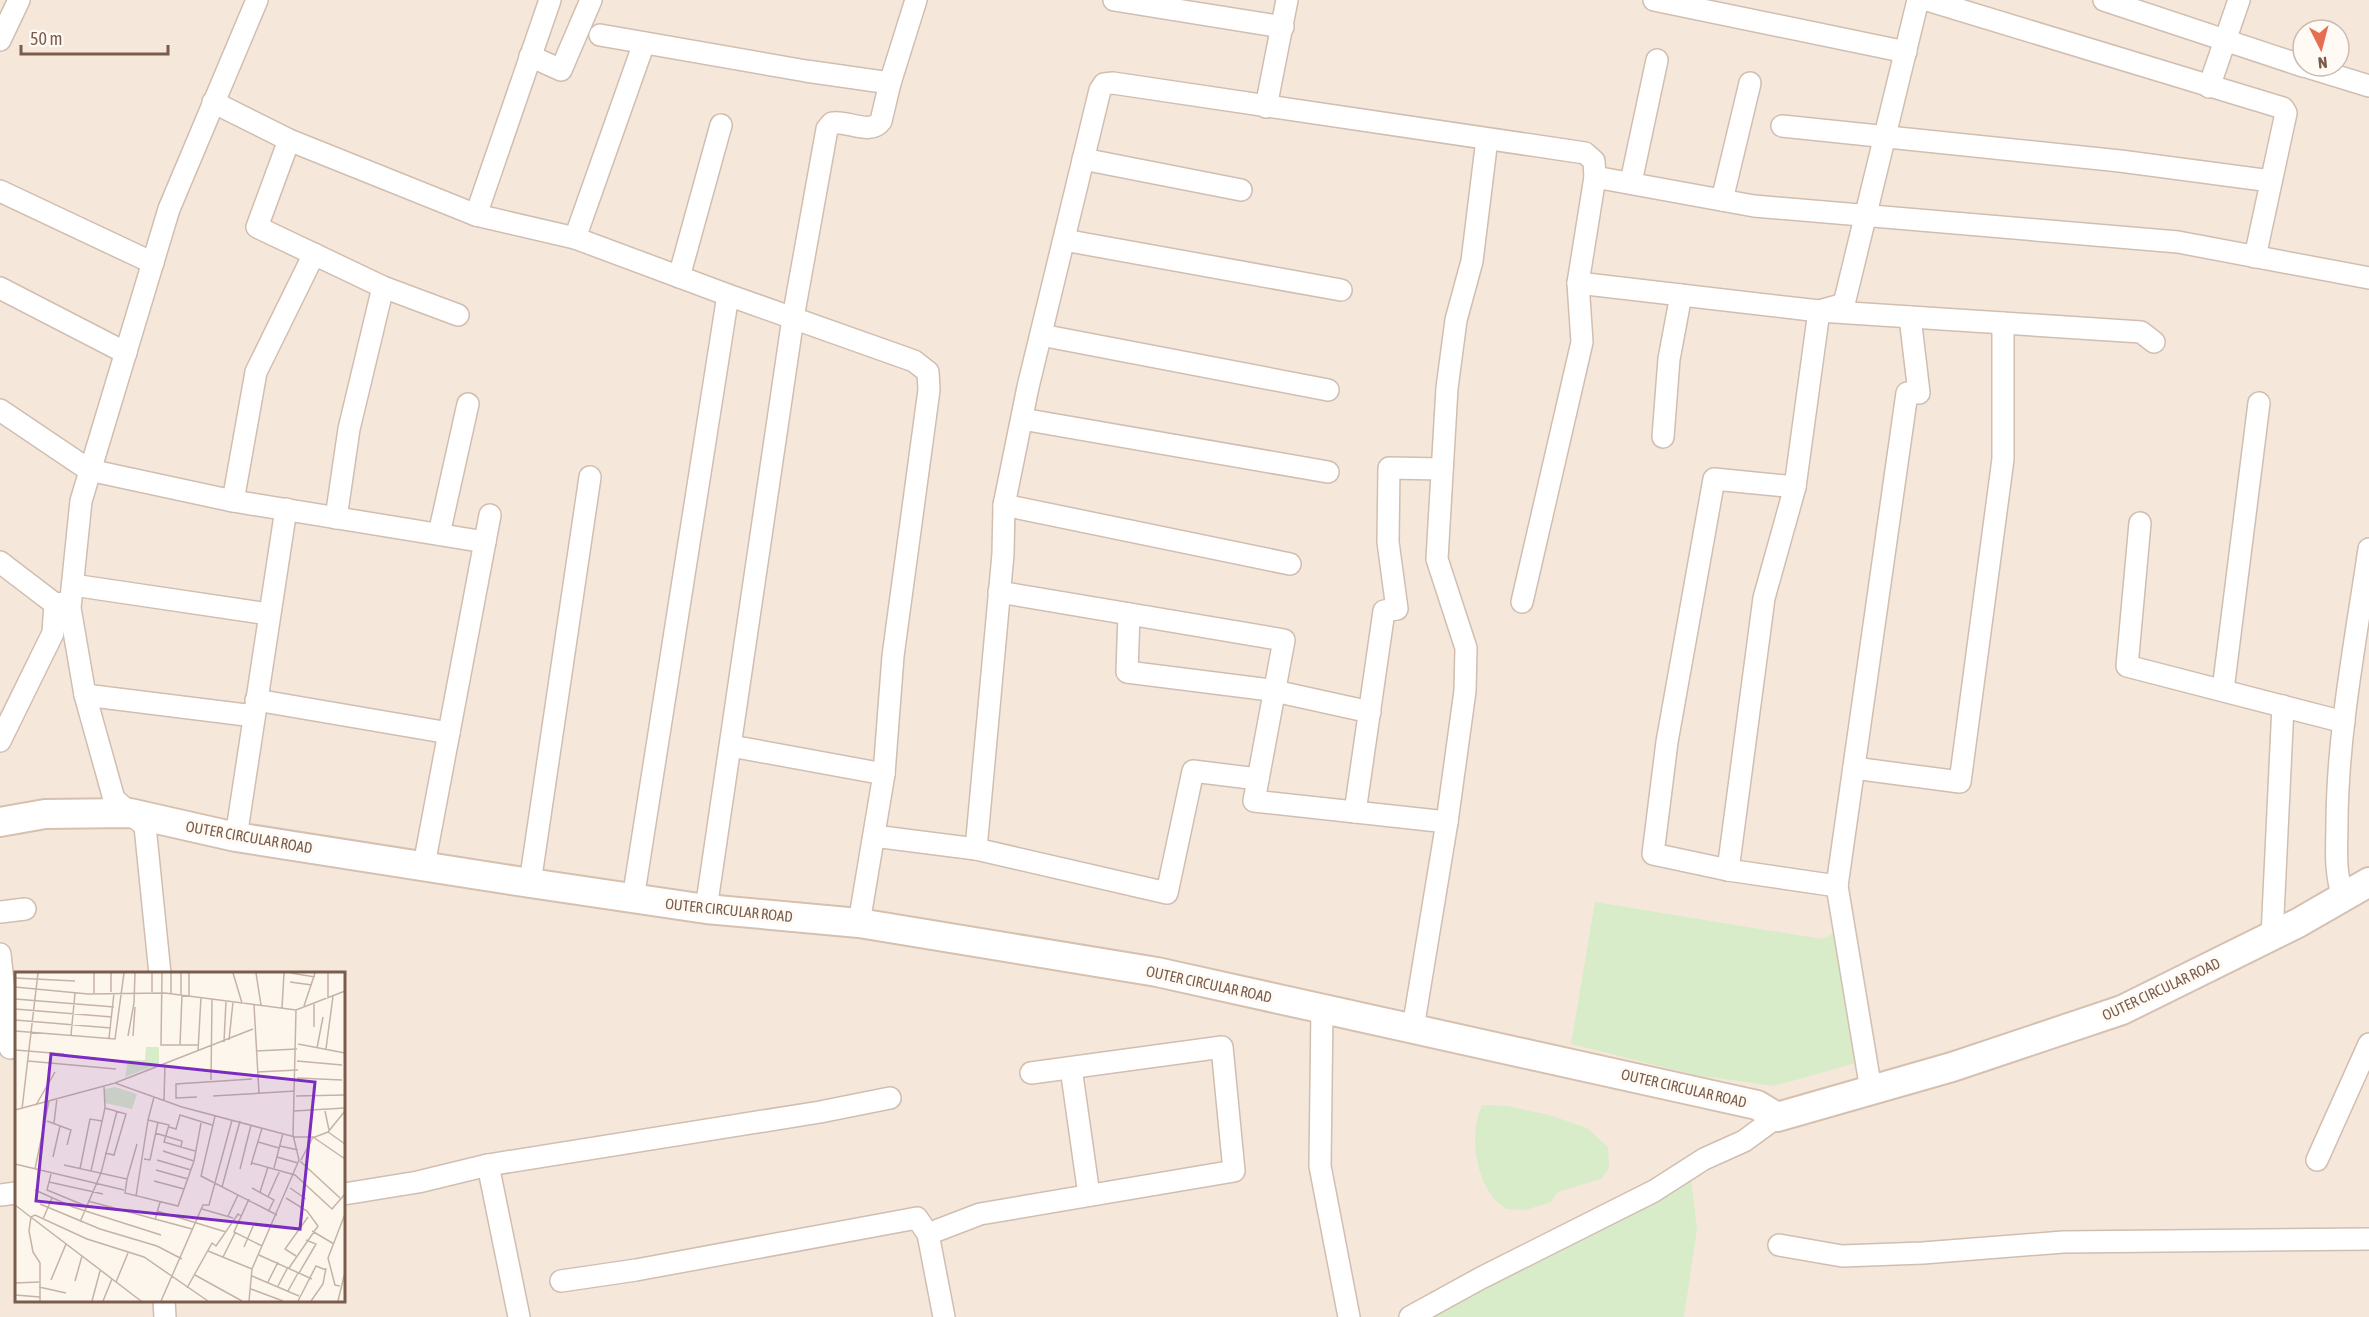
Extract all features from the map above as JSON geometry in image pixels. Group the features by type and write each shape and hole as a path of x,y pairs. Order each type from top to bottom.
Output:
{"main road":[{"name":"OUTER CIRCULAR ROAD","path":"0,822 45,814 130,813 236,837 633,899 706,909 860,923 1157,972 1757,1105 1777,1117 1952,1067 2122,1011 2272,936 2369,882"}],"street":[{"path":"0,40 19,0"},
{"path":"0,741 53,633 66,597 81,501 89,470 169,209 257,0"},
{"path":"476,215 550,0"},
{"path":"530,56 561,70 591,0"},
{"path":"706,909 794,318 827,129 832,123 840,121 870,129 881,121 890,83 916,0"},
{"path":"1114,0 1283,27"},
{"path":"1266,107 1287,0"},
{"path":"1654,0 1906,52"},
{"path":"1819,311 1844,304 1918,0"},
{"path":"1927,0 2283,108 2286,113 2255,257"},
{"path":"2104,0 2291,62"},
{"path":"2209,87 2239,0"},
{"path":"600,35 890,83"},
{"path":"576,238 644,43"},
{"path":"1631,182 1657,60"},
{"path":"2343,78 2369,86"},
{"path":"976,849 1004,554 1004,505 1041,335 1100,90 1104,84 1113,83 1586,153 1594,161 1595,177 1578,283 1582,342 1522,602"},
{"path":"1722,200 1750,83"},
{"path":"213,102 289,140 476,215 576,238 728,296 914,361 928,372 929,390 893,656 884,774 860,923"},
{"path":"680,277 721,125"},
{"path":"1782,126 2120,161 2271,181"},
{"path":"1413,1028 1447,822 1465,691 1466,648 1437,559 1447,388 1456,320 1472,261 1487,139"},
{"path":"289,140 257,227 383,287 458,315"},
{"path":"1083,159 1241,190"},
{"path":"1595,177 1754,206 2178,242 2369,278"},
{"path":"0,191 153,263"},
{"path":"1064,240 1341,290"},
{"path":"233,501 256,372 314,254"},
{"path":"1578,283 1819,311 2141,332 2154,342"},
{"path":"336,518 349,429 383,287"},
{"path":"0,288 126,352"},
{"path":"1663,437 1669,359 1681,295"},
{"path":"633,899 728,296"},
{"path":"1728,870 1764,598 1795,487 1819,311"},
{"path":"1871,1090 1837,886 1907,393 1919,393 1910,317"},
{"path":"1854,768 1960,782 2003,459 2003,323"},
{"path":"1041,335 1328,390"},
{"path":"2223,690 2259,403"},
{"path":"439,534 468,404"},
{"path":"0,410 89,470 233,501 485,542"},
{"path":"1022,419 1328,472"},
{"path":"1355,812 1384,610 1397,609 1388,542 1389,468 1442,469"},
{"path":"530,883 591,477"},
{"path":"1795,487 1714,479 1667,742 1653,854 1728,870 1837,886"},
{"path":"1004,505 1290,564"},
{"path":"236,837 286,509"},
{"path":"424,865 490,515"},
{"path":"2140,522 2127,666 2344,722"},
{"path":"2343,897 2337,876 2337,790 2344,722 2369,549"},
{"path":"0,562 66,597 269,614"},
{"path":"999,592 1284,640 1254,801 1447,822"},
{"path":"66,597 85,695 114,799 145,826 160,972"},
{"path":"1129,614 1127,672 1274,691 1370,712"},
{"path":"85,695 255,708 449,733"},
{"path":"2272,936 2283,706"},
{"path":"731,746 884,774"},
{"path":"874,836 976,849 1167,893 1193,771 1258,779"},
{"path":"0,912 25,909"},
{"path":"0,954 9,1049"},
{"path":"1322,1008 1320,1166 1349,1317"},
{"path":"2317,1160 2369,1044"},
{"path":"928,1234 980,1214 1234,1171 1222,1047 1031,1073"},
{"path":"1071,1068 1089,1195"},
{"path":"345,1194 418,1182 488,1165 820,1112 890,1098"},
{"path":"1410,1317 1481,1278 1654,1191 1704,1160 1744,1141 1777,1117"},
{"path":"488,1165 519,1317"},
{"path":"0,1195 15,1193"},
{"path":"561,1281 636,1270 917,1218 928,1234 944,1317"},
{"path":"1779,1245 1842,1256 1923,1253 2063,1242 2369,1239"},
{"path":"164,1302 165,1317"}],"shaded area":[{"path":"0,0 2369,0 2369,1317 0,1317"}],"green space":[{"path":"1595,902 1822,939 1843,929 1863,1061 1774,1086 1695,1075 1571,1044"},
{"path":"1482,1105 1508,1106 1549,1115 1587,1128 1608,1147 1609,1168 1601,1179 1558,1192 1551,1202 1526,1210 1506,1209 1495,1200 1486,1186 1478,1164 1475,1139"},
{"path":"1691,1180 1697,1229 1684,1317 1428,1317"}]}
